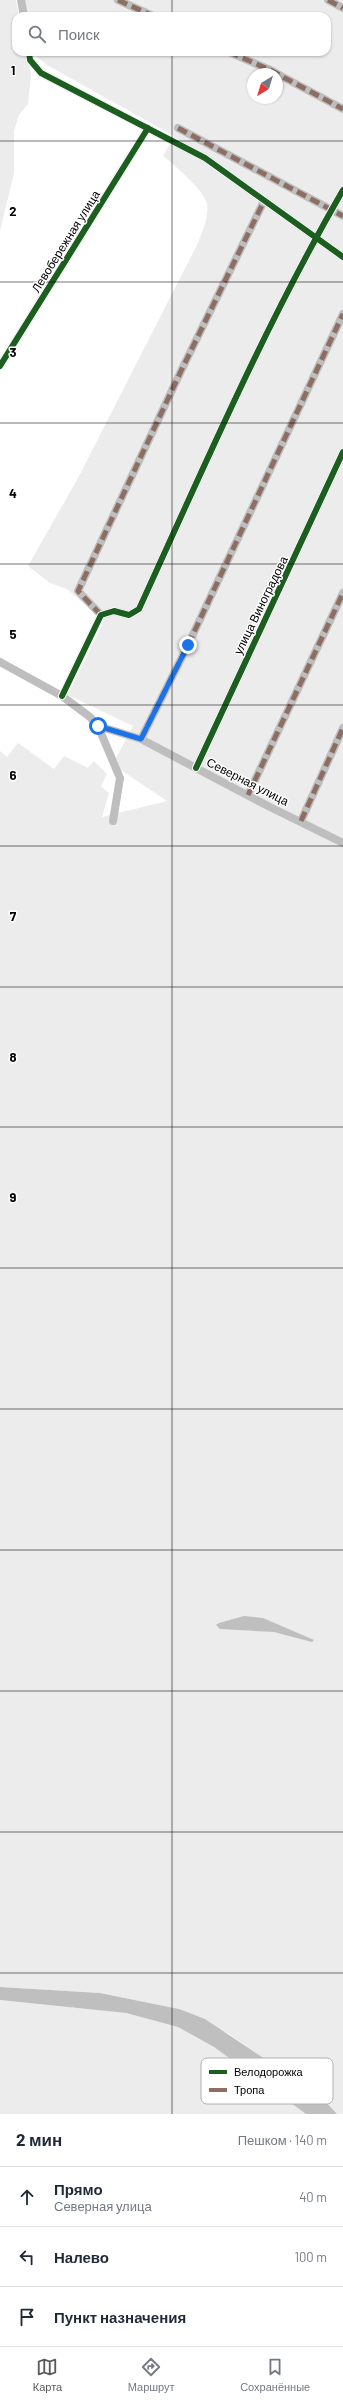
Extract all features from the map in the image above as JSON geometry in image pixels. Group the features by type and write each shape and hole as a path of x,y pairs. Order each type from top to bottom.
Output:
{"street":[{"path":"21,0 23,12"},
{"path":"118,0 144,12"},
{"path":"328,0 343,8"},
{"path":"30,56 30,60 41,73 205,158 343,257"},
{"path":"238,56 270,70 343,109"},
{"name":"Левобережная улица","path":"0,366 148,128"},
{"path":"178,128 343,216"},
{"path":"62,696 101,615 114,611 129,615 139,608 253,360 299,267 343,190"},
{"path":"101,615 78,591 181,371 264,201"},
{"path":"141,739 188,645 343,314"},
{"name":"улица Виноградова","path":"196,768 343,452"},
{"path":"248,795 343,593"},
{"path":"0,662 62,696 90,717 98,726 120,778 113,822"},
{"name":"Северная улица","path":"98,726 141,739 343,843"},
{"path":"301,821 343,728"}],"shaded area":[{"path":"0,0 16,0 18,12 12,12 12,56 26,56 31,74 28,104 19,115 14,131 14,173 0,231"},
{"path":"23,0 343,0 343,2114 337,2114 328,2104 333,2104 333,2058 264,2058 229,2034 179,2009 100,1993 0,1987 0,751 7,757 18,743 54,769 64,756 88,768 94,761 107,774 101,786 109,793 102,817 167,801 121,770 116,758 133,726 68,695 104,621 67,589 50,583 28,566 78,478 198,243 205,224 207,204 205,198 188,178 163,156 174,136 47,65 35,56 331,56 331,12 26,12"},
{"path":"244,1616 263,1618 314,1640 312,1642 274,1632 220,1629 216,1625"},
{"path":"0,1987 100,1993 179,2009 205,2019 264,2058 229,2058 214,2047 178,2027 126,2013 0,2000"},
{"path":"0,2000 126,2013 178,2027 214,2047 229,2058 201,2058 201,2104 292,2104 306,2114 0,2114"},
{"path":"292,2104 328,2104 337,2114 306,2114"}],"marked path":[{"path":"118,0 144,12"},
{"path":"328,0 343,8"},
{"path":"238,56 270,70 343,109"},
{"path":"178,128 343,216"},
{"path":"101,615 78,591 181,371 264,201"},
{"path":"141,739 188,645 343,314"},
{"path":"248,795 343,593"},
{"path":"301,821 343,728"}],"cycle path":[{"path":"30,56 30,60 41,73 205,158 343,257"},
{"path":"0,366 148,128"},
{"path":"62,696 101,615 114,611 129,615 139,609 261,344 287,292 343,190"},
{"path":"196,768 343,452"}],"route":[{"path":"98,726 141,739 188,645"}]}
